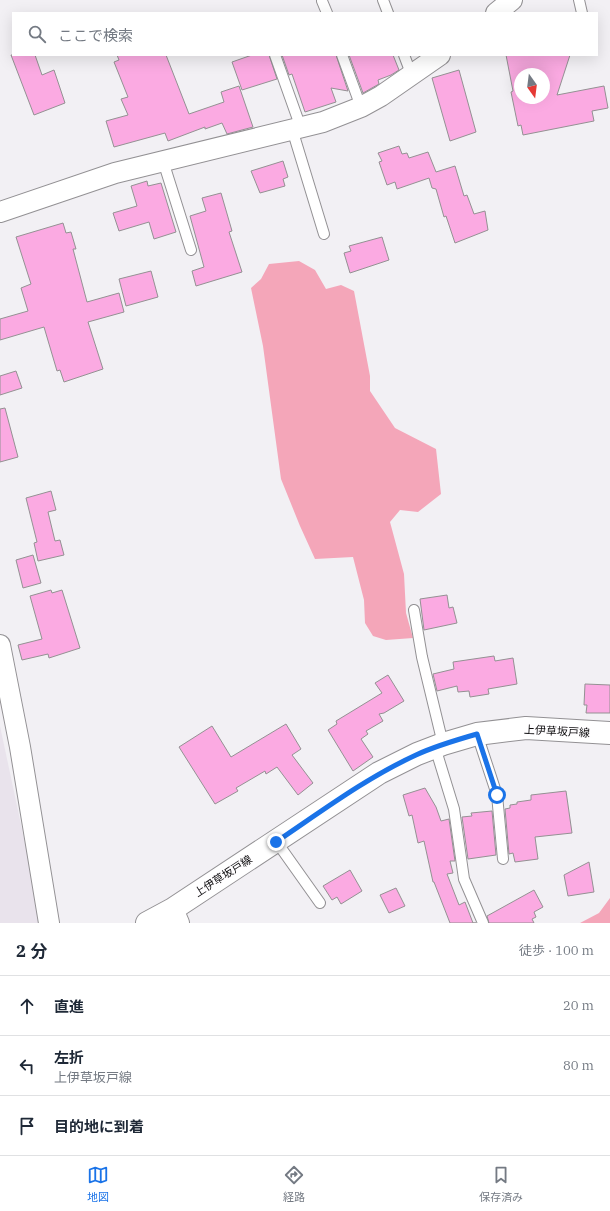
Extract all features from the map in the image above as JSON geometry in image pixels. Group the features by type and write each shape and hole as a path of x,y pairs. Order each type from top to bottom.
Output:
{"main road":[{"name":"上伊草坂戸線","path":"147,923 176,916 276,842 379,773 439,746 477,734 526,728 610,734"}],"street":[{"path":"497,12 512,0"},
{"path":"0,212 115,173 323,122 361,107 412,76 439,56"},
{"path":"0,645 20,747 50,923"}],"lane":[{"path":"383,0 388,12"},
{"path":"579,0 582,12"},
{"path":"322,1 327,12"},
{"path":"275,56 324,234"},
{"path":"342,56 361,107"},
{"path":"404,56 412,76"},
{"path":"163,161 191,250"},
{"path":"414,610 439,746 454,809 464,879 483,923"},
{"path":"477,734 497,795 503,859"},
{"path":"276,842 320,903"}],"shaded area":[{"path":"299,261 315,270 326,289 341,285 354,291 370,376 370,391 395,428 436,449 441,494 418,512 400,510 390,522 404,574 406,613 413,638 386,640 373,636 365,623 364,600 353,557 315,559 281,479 263,346 251,288 261,279 269,264"},
{"path":"0,726 42,923 0,923"},
{"path":"610,898 610,923 580,923 599,913"}],"building":[{"path":"11,55 35,56 42,75 54,70 65,103 34,115"},
{"path":"117,56 166,56 189,114 224,102 221,92 239,86 253,127 227,134 222,123 205,129 205,127 168,141 165,133 114,147 106,121 128,115 121,99 128,97 114,62 119,60"},
{"path":"249,56 269,56 277,79 242,90 232,62"},
{"path":"282,56 336,56 348,91 331,88 336,102 305,112 292,74 289,75"},
{"path":"349,56 393,56 399,70 378,80 379,84 363,93"},
{"path":"506,56 570,56 557,95 604,86 608,108 592,111 594,121 523,135 521,125 518,126 511,92 513,91"},
{"path":"459,70 476,132 450,141 432,78"},
{"path":"399,146 402,154 407,153 409,158 428,152 436,172 455,166 464,196 467,195 474,214 485,211 488,230 455,243 446,216 444,217 436,189 432,188 429,178 397,189 395,182 387,185 379,162 382,161 378,153"},
{"path":"283,161 288,177 283,179 285,186 260,193 251,171"},
{"path":"147,181 148,186 161,183 176,232 154,239 149,222 119,231 113,213 137,206 131,186"},
{"path":"221,193 232,231 229,232 242,272 196,286 192,271 204,267 190,216 206,211 202,198"},
{"path":"63,223 66,233 71,232 76,249 73,249 87,302 119,293 124,312 88,322 103,369 64,382 60,370 57,371 44,327 0,340 0,319 28,311 21,288 31,284 16,237"},
{"path":"382,237 389,260 350,273 344,253 351,251 349,246"},
{"path":"151,271 158,297 126,306 119,279"},
{"path":"16,371 22,388 0,395 0,376"},
{"path":"5,408 18,457 0,462 0,409"},
{"path":"51,491 56,510 48,512 55,541 60,540 64,555 38,561 34,543 37,542 26,498"},
{"path":"33,555 41,583 23,588 16,560"},
{"path":"51,590 52,593 62,590 80,648 49,658 48,654 22,660 18,645 42,639 30,596"},
{"path":"447,595 449,608 453,607 457,623 424,630 420,599"},
{"path":"494,656 495,661 513,658 517,684 488,689 489,694 470,697 469,691 458,692 457,686 437,691 433,674 454,669 453,662"},
{"path":"388,675 404,701 384,713 379,714 383,721 366,731 368,734 361,739 373,757 353,771 328,730 337,724 336,721 382,693 375,683"},
{"path":"585,684 610,685 610,713 586,713 587,705 584,705"},
{"path":"286,724 301,749 292,755 313,783 298,795 277,767 266,774 265,771 236,788 238,791 215,804 179,747 212,726 231,757"},
{"path":"425,788 436,807 441,821 449,819 455,861 450,861 453,873 447,874 459,905 465,902 473,923 450,923 433,882 424,841 418,843 412,815 409,816 403,795"},
{"path":"566,791 572,833 535,837 538,859 515,862 513,853 509,854 505,809 510,808 510,805 517,804 517,802 531,800 531,795"},
{"path":"492,811 496,855 468,859 462,817 472,816 471,813"},
{"path":"589,862 594,892 568,896 564,875"},
{"path":"350,870 362,891 341,904 337,897 332,900 323,886"},
{"path":"396,888 405,906 389,913 380,895"},
{"path":"534,890 543,907 534,912 536,917 532,919 534,923 489,923 487,916"}],"route":[{"path":"276,842 379,773 417,754 442,744 477,734 497,795"}]}
